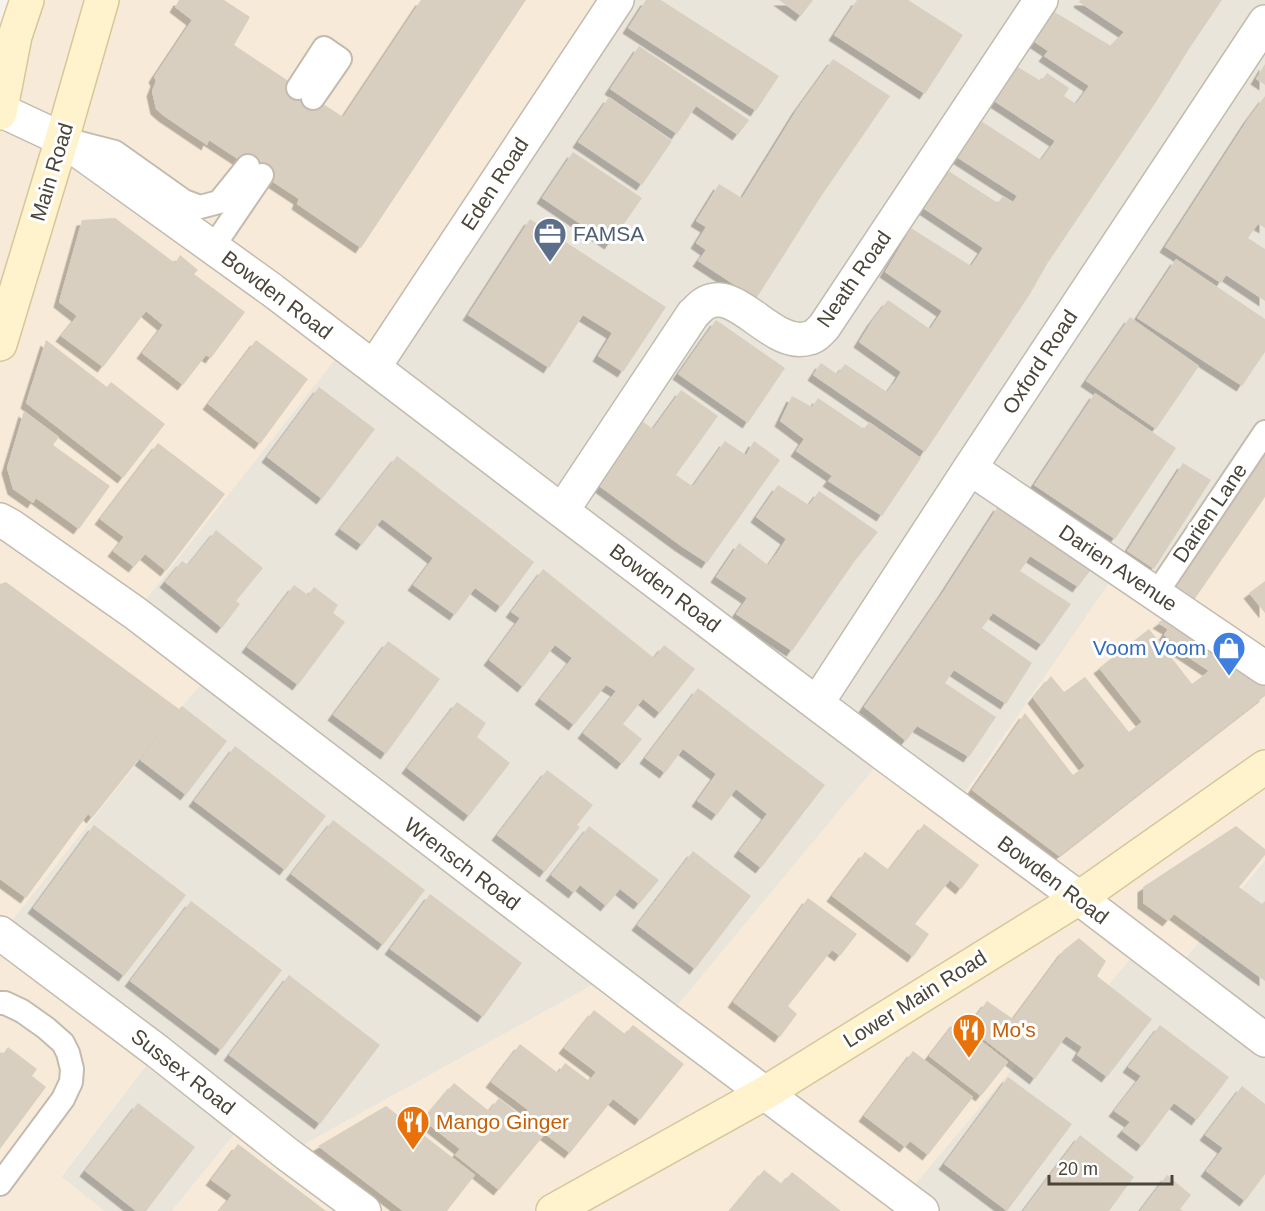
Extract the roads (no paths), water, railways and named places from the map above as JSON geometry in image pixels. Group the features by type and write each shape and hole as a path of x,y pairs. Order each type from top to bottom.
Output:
{"street":[{"path":"0,111 15,36 27,0"},
{"name":"Main Road","path":"0,344 102,0"},
{"name":"Eden Road","path":"374,367 617,0"},
{"name":"Neath Road","path":"562,511 693,314 705,303 721,300 736,305 782,336 796,340 812,338 824,327 1041,0"},
{"name":"Oxford Road","path":"817,703 1265,22"},
{"name":"Bowden Road","path":"0,111 62,139 272,290 1265,1040"},
{"name":"Darien Avenue","path":"970,468 1265,668"},
{"name":"Wrensch Road","path":"0,520 135,613 617,982 922,1211"},
{"name":"Lower Main Road","path":"553,1211 765,1093 1079,898 1265,767"},
{"name":"Sussex Road","path":"0,933 364,1211"}],"lane":[{"path":"62,139 115,152 184,201 200,207 219,202 255,171 213,247"},
{"name":"Darien Lane","path":"1156,594 1265,432"},
{"path":"0,1003 22,1011 63,1043 72,1069 71,1082 63,1099 0,1184"}],"place":[{"name":"FAMSA","path":"550,263"},
{"name":"Voom Voom","path":"1229,677"},
{"name":"Mo's","path":"969,1059"},
{"name":"Mango Ginger","path":"413,1151"}]}
